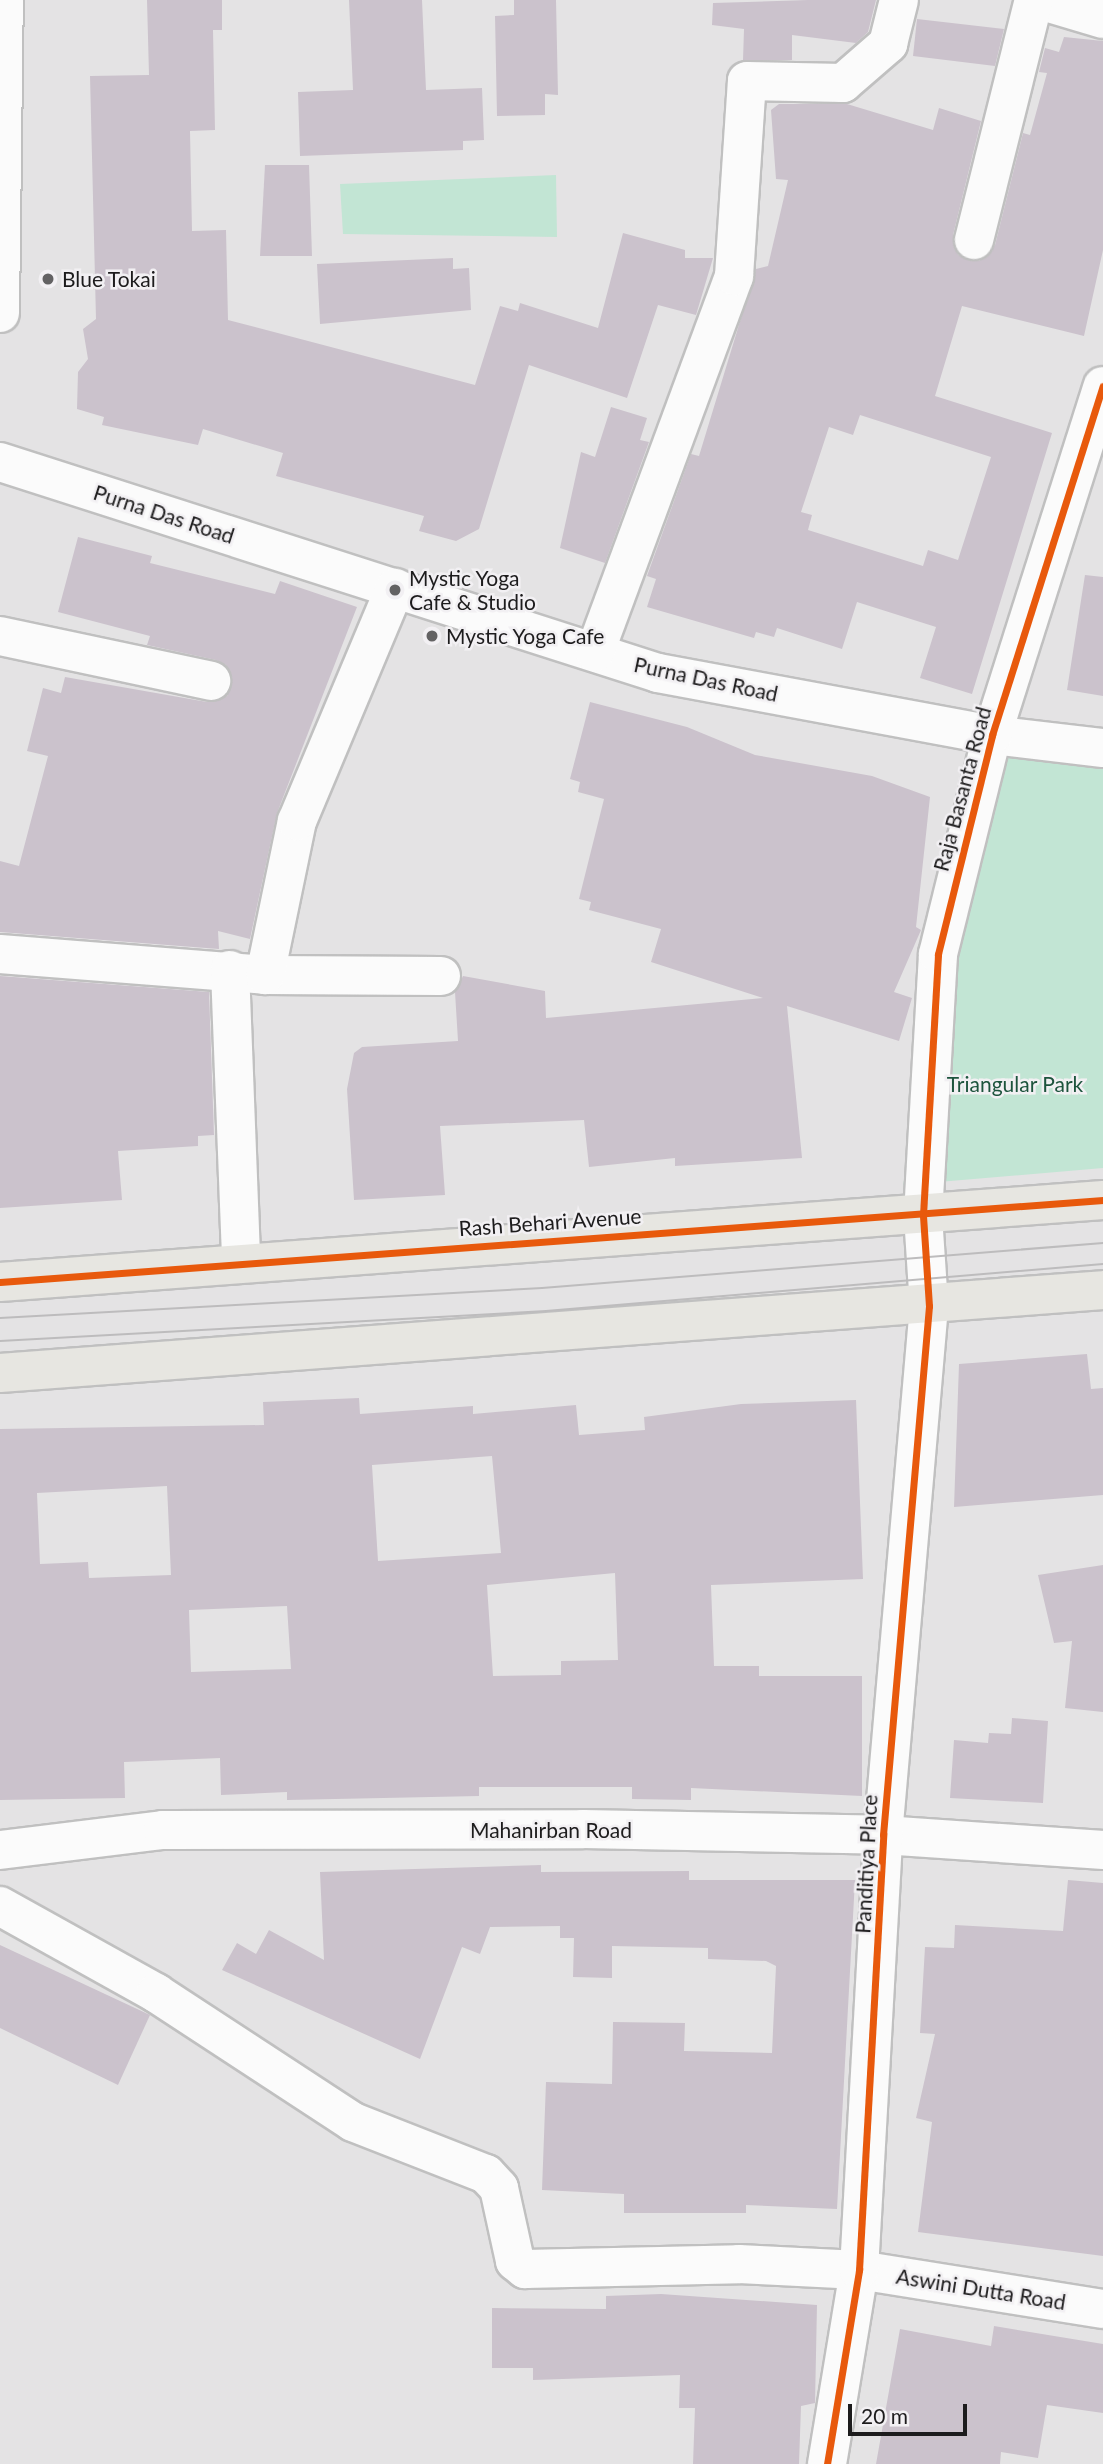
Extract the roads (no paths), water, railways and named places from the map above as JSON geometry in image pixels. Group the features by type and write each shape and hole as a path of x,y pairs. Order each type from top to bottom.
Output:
{"main road":[{"name":"Rash Behari Avenue","path":"0,1282 241,1261 923,1215 1103,1200"},
{"path":"0,1373 929,1306 1103,1290"}],"street":[{"path":"0,313 4,0"},
{"path":"594,652 734,276 747,81 843,83 888,44 899,0"},
{"path":"974,240 1037,0 1103,19"},
{"name":"Raja Basanta Road","path":"929,1306 923,1215 938,954 992,735 1103,387"},
{"name":"Purna Das Road","path":"0,462 658,673 992,735 1103,748"},
{"path":"241,1261 247,972 297,821 395,588"},
{"path":"0,636 211,681"},
{"path":"0,954 247,972 441,976"},
{"name":"Panditiya Place","path":"827,2464 859,2270 883,1835 929,1306"},
{"name":"Mahanirban Road","path":"0,1850 163,1830 883,1835 1103,1850"},
{"name":"Aswini Dutta Road","path":"0,1906 156,1993 354,2122 486,2174 499,2188 515,2261 525,2269 739,2264 859,2270 1103,2309"}],"tram line":[{"path":"0,1318 542,1288 1103,1243"},
{"path":"0,1341 546,1311 1103,1264"}],"place":[{"name":"Blue Tokai","path":"48,279"},
{"name":"Mystic Yoga Cafe & Studio","path":"395,590"},
{"name":"Mystic Yoga Cafe","path":"432,636"}],"park label":[{"name":"Triangular Park","path":"1015,1084"}]}
